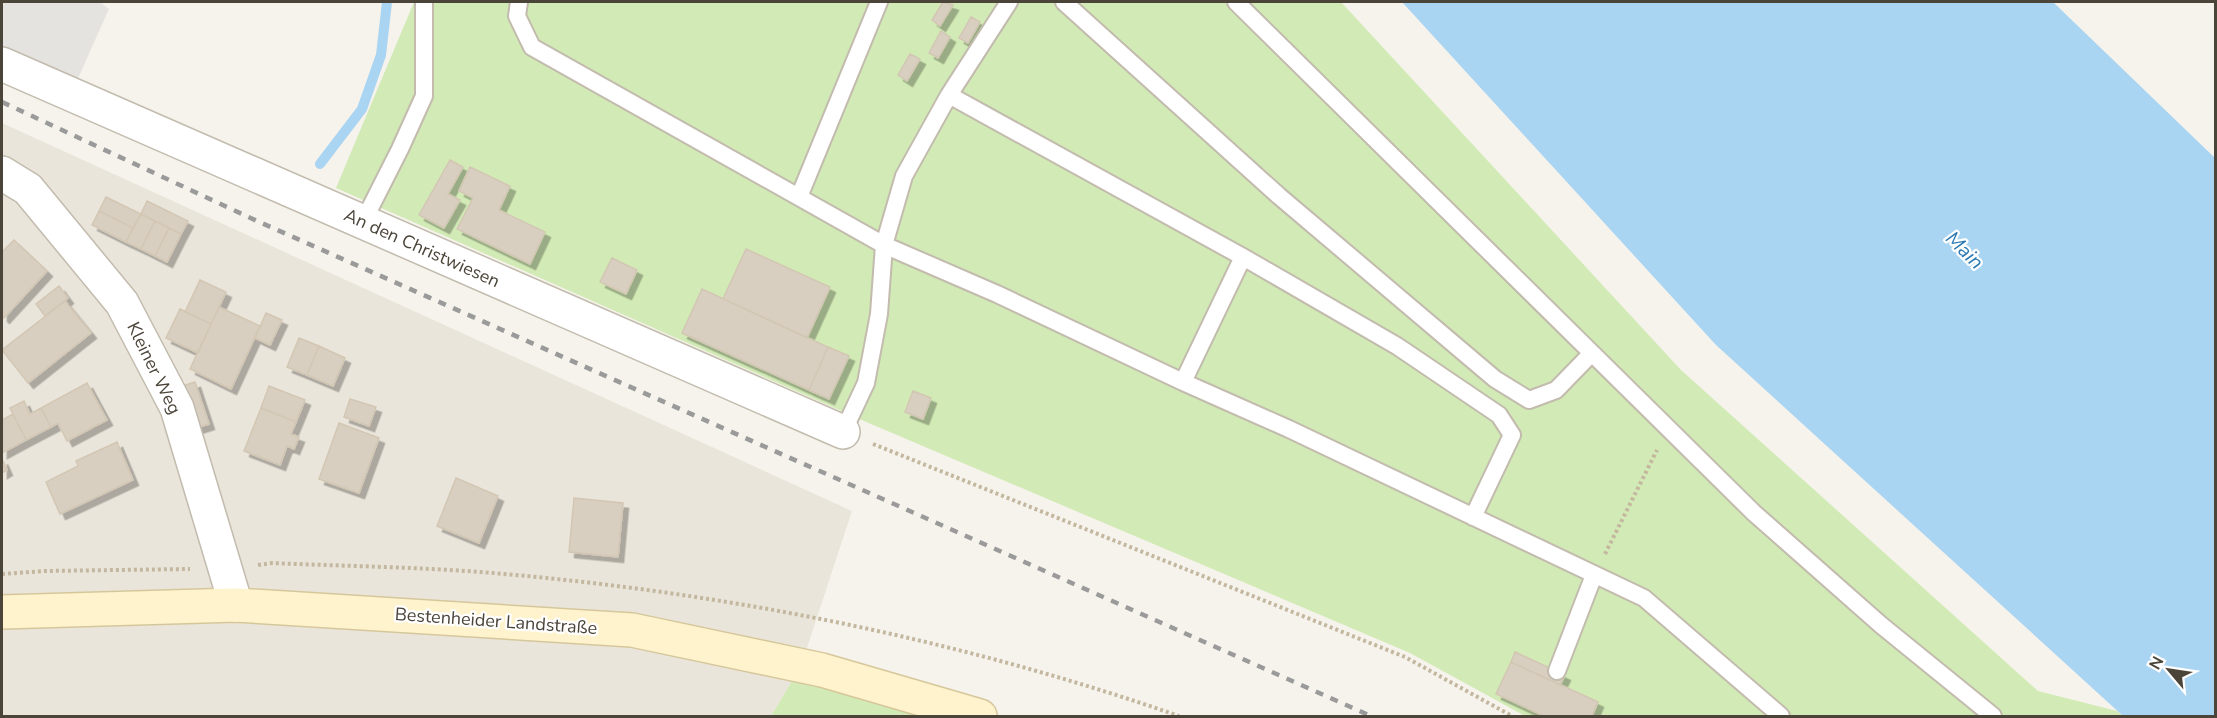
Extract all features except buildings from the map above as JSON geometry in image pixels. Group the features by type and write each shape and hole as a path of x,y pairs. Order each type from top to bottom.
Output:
{"main road":[{"name":"Bestenheider Landstraße","path":"2,612 236,605 632,630 822,670 980,717"}],"street":[{"name":"An den Christwiesen","path":"2,64 843,432"},
{"name":"Kleiner Weg","path":"2,173 28,189 122,303 177,408 236,605"}],"lane":[{"path":"363,222 424,96 424,2"},
{"path":"519,2 517,16 532,47 885,245 997,294 1183,382 1289,429 1644,598 1781,717"},
{"path":"799,197 879,2"},
{"path":"843,432 866,383 879,314 885,245 904,176 949,95 1009,2"},
{"path":"1064,2 1279,196 1495,380 1529,400 1556,390 1592,353"},
{"path":"1236,2 1754,513 1881,625 1993,717"},
{"path":"949,95 1243,257 1397,346 1499,415 1512,435 1473,517"},
{"path":"1183,382 1243,257"},
{"path":"1557,671 1594,575"}],"path":[{"path":"1594,575 1668,428"},
{"path":"843,432 1405,657 1512,717"},
{"path":"2,574 45,571 224,568"}],"shaded area":[{"path":"2,2 100,2 109,9 71,94 2,64"},
{"path":"2,123 852,511 801,666 771,716 2,716"}],"green space":[{"path":"414,2 1341,2 1681,370 2038,691 2117,711 2123,716 1525,716 1410,653 871,424 336,188"},
{"path":"801,666 976,716 771,716"}],"water":[{"name":"Main","path":"1402,2 2053,2 2215,158 2215,716 2123,716 1716,345"}],"waterway":[{"path":"320,164 362,109 381,55 387,2"}],"railway":[{"path":"2,102 257,221 1371,716"}]}
